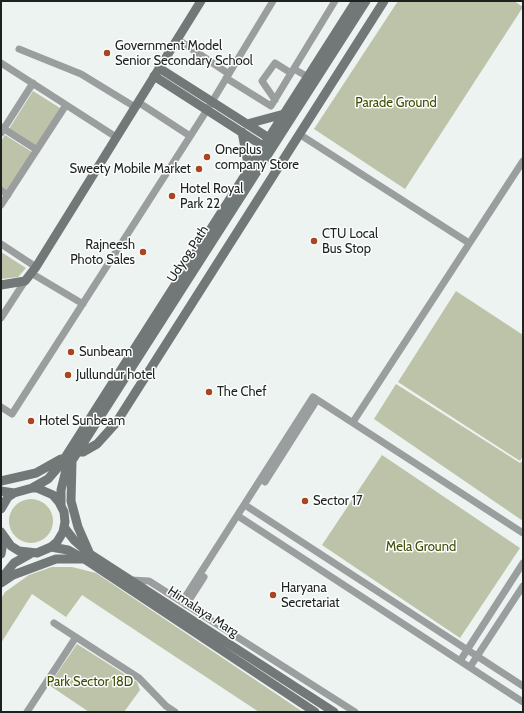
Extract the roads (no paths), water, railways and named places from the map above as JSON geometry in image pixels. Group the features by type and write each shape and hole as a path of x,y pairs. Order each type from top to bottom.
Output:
{"main road":[{"path":"1,284 25,281 34,270 200,1"},
{"name":"Udyog Path","path":"64,527 64,518 61,506 62,483 72,455 249,169 356,1"},
{"name":"Udyog Path","path":"14,493 32,488 48,479 72,455 366,1"},
{"path":"1,481 36,473 72,455 83,452 97,444 116,423 384,1"},
{"path":"159,68 269,138"},
{"path":"154,76 264,146"},
{"path":"247,124 284,114"},
{"path":"242,132 249,169"},
{"path":"1,583 13,574 56,559 88,557 71,501 72,455"},
{"path":"32,488 45,490 53,495 61,506"},
{"path":"1,491 14,493"},
{"path":"1,509 8,497 14,493"},
{"path":"1,579 14,563 30,554 44,551 51,547 57,542 64,527"},
{"name":"Himalaya Marg","path":"64,527 88,557 315,712"},
{"path":"2,535 11,546 19,551 30,554"},
{"path":"1,554 2,535"},
{"name":"Himalaya Marg","path":"51,547 68,550 88,557 132,580 334,712"}],"street":[{"path":"1,407 12,414 207,110 273,1"},
{"path":"177,39 271,106 335,1"},
{"path":"19,49 81,74 137,104 190,136"},
{"path":"275,100 262,81 275,62 308,77"},
{"path":"1,63 116,137"},
{"path":"32,83 2,129 37,150"},
{"path":"1,205 66,105"},
{"path":"300,134 469,243"},
{"path":"352,422 523,161"},
{"path":"1,190 8,194"},
{"path":"1,244 34,270 83,304"},
{"path":"1,318 25,281"},
{"path":"184,603 318,400 523,533"},
{"path":"247,506 523,686"},
{"path":"240,517 523,702"},
{"path":"294,552 302,542"},
{"path":"460,661 523,564"},
{"path":"132,580 149,581 355,712"},
{"path":"470,667 523,586"},
{"path":"502,595 513,601"},
{"path":"54,623 139,678 166,706 175,712"},
{"path":"28,712 76,637"}],"place":[{"name":"Government Model Senior Secondary School","path":"107,53"},
{"name":"Oneplus company Store","path":"207,157"},
{"name":"Sweety Mobile Market","path":"199,169"},
{"name":"Hotel Royal Park 22","path":"172,196"},
{"name":"CTU Local Bus Stop","path":"314,241"},
{"name":"Rajneesh Photo Sales","path":"143,252"},
{"name":"Sunbeam","path":"71,352"},
{"name":"Jullundur hotel","path":"68,375"},
{"name":"The Chef","path":"209,392"},
{"name":"Hotel Sunbeam","path":"31,421"},
{"name":"Sector 17","path":"305,501"},
{"name":"Haryana Secretariat","path":"273,595"}],"park label":[{"name":"Parade Ground","path":"396,103"},
{"name":"Mela Ground","path":"421,547"},
{"name":"Park Sector 18D","path":"90,682"}]}
